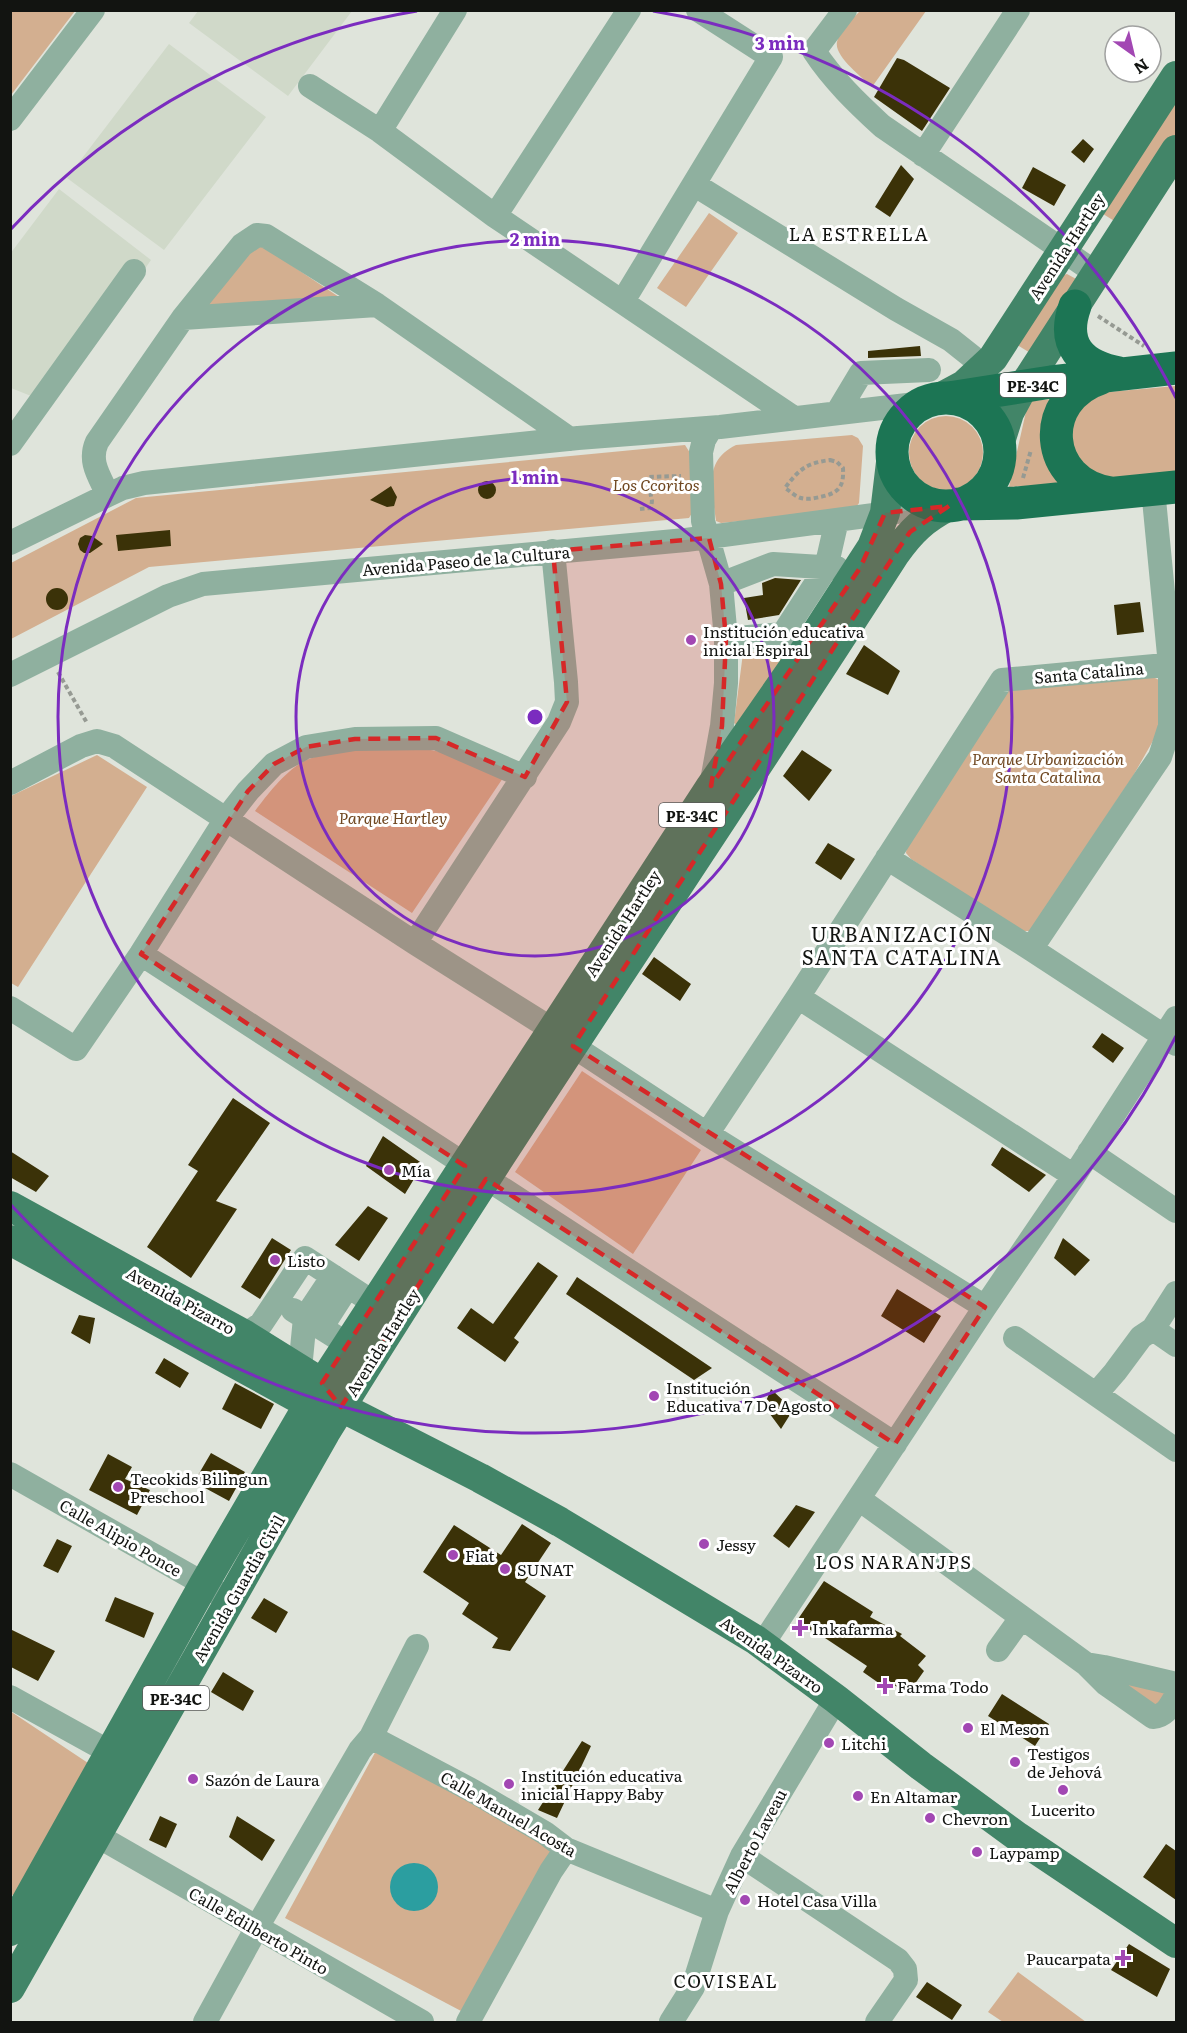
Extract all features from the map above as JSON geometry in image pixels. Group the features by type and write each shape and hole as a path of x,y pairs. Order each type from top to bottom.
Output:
{"highway":[{"path":"1084,309 1070,320 1070,334 1074,348 1086,362 1102,370 1120,373"},
{"name":"PE-34C","path":"934,394 964,401 982,413 994,427 999,444 998,463 992,480 979,494 965,502 949,505 922,501 905,487 894,469 893,439 899,425 909,412 934,394 1023,387 1120,373 1163,359"},
{"path":"1115,494 1098,491 1082,484 1069,472 1060,457 1056,440 1057,422 1063,406 1074,392 1088,382 1120,373"},
{"name":"Avenida Paseo de la Cultura","path":"949,505 1016,503 1165,488"}],"main road":[{"name":"Avenida Hartley","path":"934,394 964,385 993,358 1176,76"},
{"path":"999,444 1009,413 1023,387 1084,309 1096,273 1176,150"},
{"name":"Avenida Hartley","path":"563,1038 793,645 860,568 872,547 885,513 892,454"},
{"name":"Avenida Hartley","path":"341,1407 475,1172 563,1038 766,753 910,532 928,517 949,505"},
{"name":"Avenida Hartley","path":"310,1385 347,1344 374,1303 475,1172"},
{"name":"Avenida Pizarro","path":"10,1206 245,1335 341,1407 560,1522 762,1645 1018,1837 1176,1943"},
{"name":"Avenida Pizarro","path":"10,1240 310,1385"},
{"name":"Avenida Guardia Civil","path":"10,1988 21,1921 310,1385"},
{"name":"Avenida Guardia Civil","path":"21,1921 96,1835 341,1407"}],"street":[{"path":"10,119 93,10"},
{"path":"380,131 455,10"},
{"path":"495,216 629,10"},
{"path":"623,301 771,57 698,10"},
{"path":"845,10 814,51 827,70 854,100 882,126 1096,273"},
{"path":"924,155 1018,10"},
{"path":"310,86 380,131 495,216 794,418"},
{"path":"695,184 896,309 951,340 985,367"},
{"path":"108,495 93,463 94,449 183,318 242,244 257,236 266,236 377,305 570,439"},
{"path":"10,444 134,271"},
{"path":"183,318 377,305"},
{"path":"934,394 951,340"},
{"path":"837,413 861,373 934,394"},
{"path":"10,543 123,488 144,483 570,439 711,428 837,413 934,394"},
{"path":"711,428 704,440 701,452 703,521 721,584 726,639 726,683 722,726 711,786"},
{"path":"1031,949 1160,757 1170,726 1173,665 1165,488"},
{"name":"Avenida Paseo de la Cultura","path":"10,675 168,596 203,584 709,538 949,505"},
{"path":"726,639 793,645 826,568 837,520"},
{"path":"738,533 773,564"},
{"path":"415,943 525,777 559,722 567,702 553,551"},
{"path":"721,584 773,564 860,568"},
{"name":"Santa Catalina","path":"887,858 1002,680 1173,665"},
{"path":"10,1008 76,1049 141,954 226,819 248,791 274,764 306,747 355,739 436,738 525,777"},
{"path":"10,783 81,746 97,741 114,746 707,1134 985,1307"},
{"path":"707,1134 887,858 1031,949 1173,1033 1089,1152 762,1645"},
{"path":"141,954 895,1443"},
{"path":"798,997 1074,1176"},
{"path":"1089,1152 1176,1210"},
{"path":"310,1385 298,1313 305,1258 374,1303"},
{"path":"245,1335 261,1324 298,1313 333,1277"},
{"path":"1096,1394 1141,1337 1153,1329 1176,1293"},
{"path":"298,1313 347,1344"},
{"path":"1153,1329 1176,1345"},
{"path":"1015,1338 1176,1450"},
{"name":"Calle Alipio Ponce","path":"10,1474 230,1601"},
{"path":"859,1499 1086,1664 1106,1684 1153,1718 1161,1717 1169,1709 1176,1696"},
{"path":"998,1650 1021,1618"},
{"path":"205,2022 360,1750 371,1737 417,1647"},
{"path":"1086,1664 1172,1683 1176,1689"},
{"path":"10,1697 137,1766"},
{"name":"Alberto Laveau","path":"671,2022 693,1987 717,1911 742,1856 836,1699"},
{"name":"Calle Manuel Acosta","path":"371,1737 473,1791 545,1833 566,1849 717,1911"},
{"name":"Calle Edilberto Pinto","path":"96,1835 256,1929 422,2022"},
{"path":"468,2022 551,1871 566,1849"},
{"path":"742,1856 898,1960 905,1970 906,1980 877,2022"}],"path":[{"path":"1084,309 1163,359"},
{"path":"830,460 837,462 843,468 843,481 840,488 832,494 801,498 785,488 793,477 812,462 830,460"},
{"path":"640,509 651,508"},
{"path":"49,656 97,741"}],"highlighted area":[{"path":"949,506 910,532 573,1046 985,1307 895,1444 486,1179 341,1407 322,1383 465,1166 141,954 248,791 274,764 306,747 355,739 436,738 525,777 567,702 553,551 709,538 721,584 726,639 722,726 711,786 860,568 885,513"}],"shaded area":[{"path":"198,11 352,11 288,96 189,23"},
{"path":"169,44 266,117 164,250 67,178"},
{"path":"59,189 151,260 51,404 11,388 10,254"}],"green space":[{"path":"10,11 75,11 11,95"},
{"path":"860,11 926,11 872,87 844,60 837,48 840,33"},
{"path":"1176,95 1176,135 1119,224 1100,212"},
{"path":"709,213 738,233 686,307 657,288"},
{"path":"258,243 339,297 205,308"},
{"path":"1067,274 1078,280 1032,354 1014,343 1060,276"},
{"path":"1176,386 1176,472 1116,479 1092,475 1076,458 1069,438 1080,405 1108,392"},
{"path":"1054,399 1060,484 1009,487 1030,401"},
{"path":"946,416 967,422 977,432 983,453 977,474 967,484 946,490 925,484 915,474 909,453 915,432 925,422"},
{"name":"Los Ccoritos","path":"852,435 858,438 863,446 859,503 854,510 721,523 716,521 712,488 714,468 718,459 736,445"},
{"name":"Los Ccoritos","path":"685,445 692,456 695,508 689,518 149,567 11,639 11,563 136,498"},
{"path":"766,652 785,656 739,727 734,723 743,653"},
{"name":"Parque Urbanización Santa Catalina","path":"1153,677 1161,681 1158,732 1133,776 1030,931 1021,931 911,859 906,853 907,844 1011,687"},
{"name":"Parque Hartley","path":"359,747 421,748 460,756 503,778 412,913 255,811 279,782 301,763 321,755"},
{"path":"97,755 147,787 18,987 11,983 11,796"},
{"path":"582,1071 701,1150 633,1254 515,1172"},
{"path":"1113,1675 1172,1689 1160,1710"},
{"path":"10,1711 91,1765 15,1896 10,1894"},
{"path":"377,1749 556,1851 463,2012 285,1918"},
{"path":"1018,1972 1086,2022 1003,2022 988,2012"}],"water":[{"path":"409,1863 419,1863 431,1870 438,1882 438,1892 431,1904 419,1911 409,1911 394,1900 390,1892 390,1882 401,1867"}],"building":[{"path":"897,58 950,88 922,131 874,97"},
{"path":"1083,139 1094,149 1084,163 1071,152"},
{"path":"901,165 914,179 890,217 875,207"},
{"path":"1033,167 1066,185 1054,206 1022,188"},
{"path":"920,346 921,356 868,358 868,351"},
{"path":"483,481 491,481 496,486 494,497 483,499 478,494 478,486"},
{"path":"391,486 397,497 394,506 387,507 370,500"},
{"path":"170,530 171,546 118,551 116,535"},
{"path":"85,535 92,536 103,544 90,553 84,553 78,544 80,538"},
{"path":"775,578 801,580 779,615 748,620 744,598 763,595 762,583"},
{"path":"53,588 61,588 68,595 68,603 61,610 53,610 46,603 46,595"},
{"path":"1140,602 1144,632 1117,635 1114,605"},
{"path":"864,645 900,671 888,695 846,674"},
{"path":"802,750 832,770 809,801 783,776"},
{"path":"828,843 855,859 841,880 815,863"},
{"path":"654,957 691,984 680,1001 642,974"},
{"path":"1102,1033 1124,1048 1113,1063 1092,1047"},
{"path":"233,1098 270,1123 216,1201 237,1209 191,1278 147,1247 198,1171 188,1165"},
{"path":"383,1136 423,1164 405,1194 366,1166"},
{"path":"1002,1147 1046,1175 1029,1192 991,1165"},
{"path":"10,1151 49,1176 36,1192 10,1177"},
{"path":"368,1206 388,1218 359,1261 335,1245"},
{"path":"272,1238 291,1250 260,1299 241,1287"},
{"path":"1063,1238 1090,1260 1075,1276 1054,1258"},
{"path":"538,1262 558,1276 514,1338 519,1342 505,1362 457,1328 471,1308 493,1324"},
{"path":"577,1277 712,1368 694,1380 566,1294"},
{"path":"897,1289 941,1316 924,1343 881,1316"},
{"path":"79,1315 95,1318 90,1344 71,1333"},
{"path":"164,1358 189,1373 180,1388 155,1373"},
{"path":"235,1383 274,1404 261,1429 222,1409"},
{"path":"771,1389 793,1410 781,1429 764,1406"},
{"path":"211,1453 245,1472 229,1501 194,1482"},
{"path":"108,1454 132,1467 125,1479 150,1490 137,1515 89,1490"},
{"path":"796,1505 815,1512 789,1548 773,1536"},
{"path":"522,1524 551,1543 525,1582 546,1596 510,1651 492,1648 498,1638 462,1614 469,1603 423,1572 454,1525 501,1555"},
{"path":"57,1539 72,1546 58,1573 43,1566"},
{"path":"824,1581 873,1612 870,1617 902,1634 900,1636 926,1656 918,1665 924,1671 907,1695 888,1680 883,1686 863,1672 867,1666 796,1622"},
{"path":"115,1597 154,1613 144,1638 105,1621"},
{"path":"264,1598 288,1612 276,1633 251,1618"},
{"path":"10,1629 55,1651 38,1681 11,1667"},
{"path":"223,1672 254,1691 243,1711 211,1692"},
{"path":"1002,1694 1049,1724 1035,1746 988,1716"},
{"path":"582,1741 591,1746 557,1818 538,1810"},
{"path":"160,1816 177,1824 166,1848 149,1840"},
{"path":"237,1816 275,1840 262,1861 229,1837"},
{"path":"1166,1844 1176,1851 1176,1900 1143,1877"},
{"path":"1129,1944 1170,1969 1157,1997 1111,1970"},
{"path":"927,1982 962,2005 952,2020 916,1997"}],"place":[{"name":"Institución educativa inicial Espiral","path":"691,640"},
{"name":"Mía","path":"389,1170"},
{"name":"Listo","path":"275,1260"},
{"name":"Institución Educativa 7 De Agosto","path":"654,1396"},
{"name":"Tecokids Bilingun Preschool","path":"118,1487"},
{"name":"Jessy","path":"704,1544"},
{"name":"Fiat","path":"453,1555"},
{"name":"SUNAT","path":"505,1569"},
{"name":"Inkafarma","path":"800,1628"},
{"name":"Farma Todo","path":"885,1686"},
{"name":"El Meson","path":"968,1728"},
{"name":"Litchi","path":"829,1743"},
{"name":"Testigos de Jehová","path":"1015,1762"},
{"name":"Sazón de Laura","path":"193,1779"},
{"name":"Institución educativa inicial Happy Baby","path":"509,1784"},
{"name":"Lucerito","path":"1063,1790"},
{"name":"En Altamar","path":"858,1796"},
{"name":"Chevron","path":"930,1818"},
{"name":"Laypamp","path":"977,1852"},
{"name":"Hotel Casa Villa","path":"745,1900"},
{"name":"Paucarpata","path":"1123,1958"}],"district":[{"name":"LA ESTRELLA","path":"859,233"},
{"name":"URBANIZACIÓN SANTA CATALINA","path":"902,944"},
{"name":"LOS NARANJPS","path":"894,1561"},
{"name":"COVISEAL","path":"726,1980"}]}
